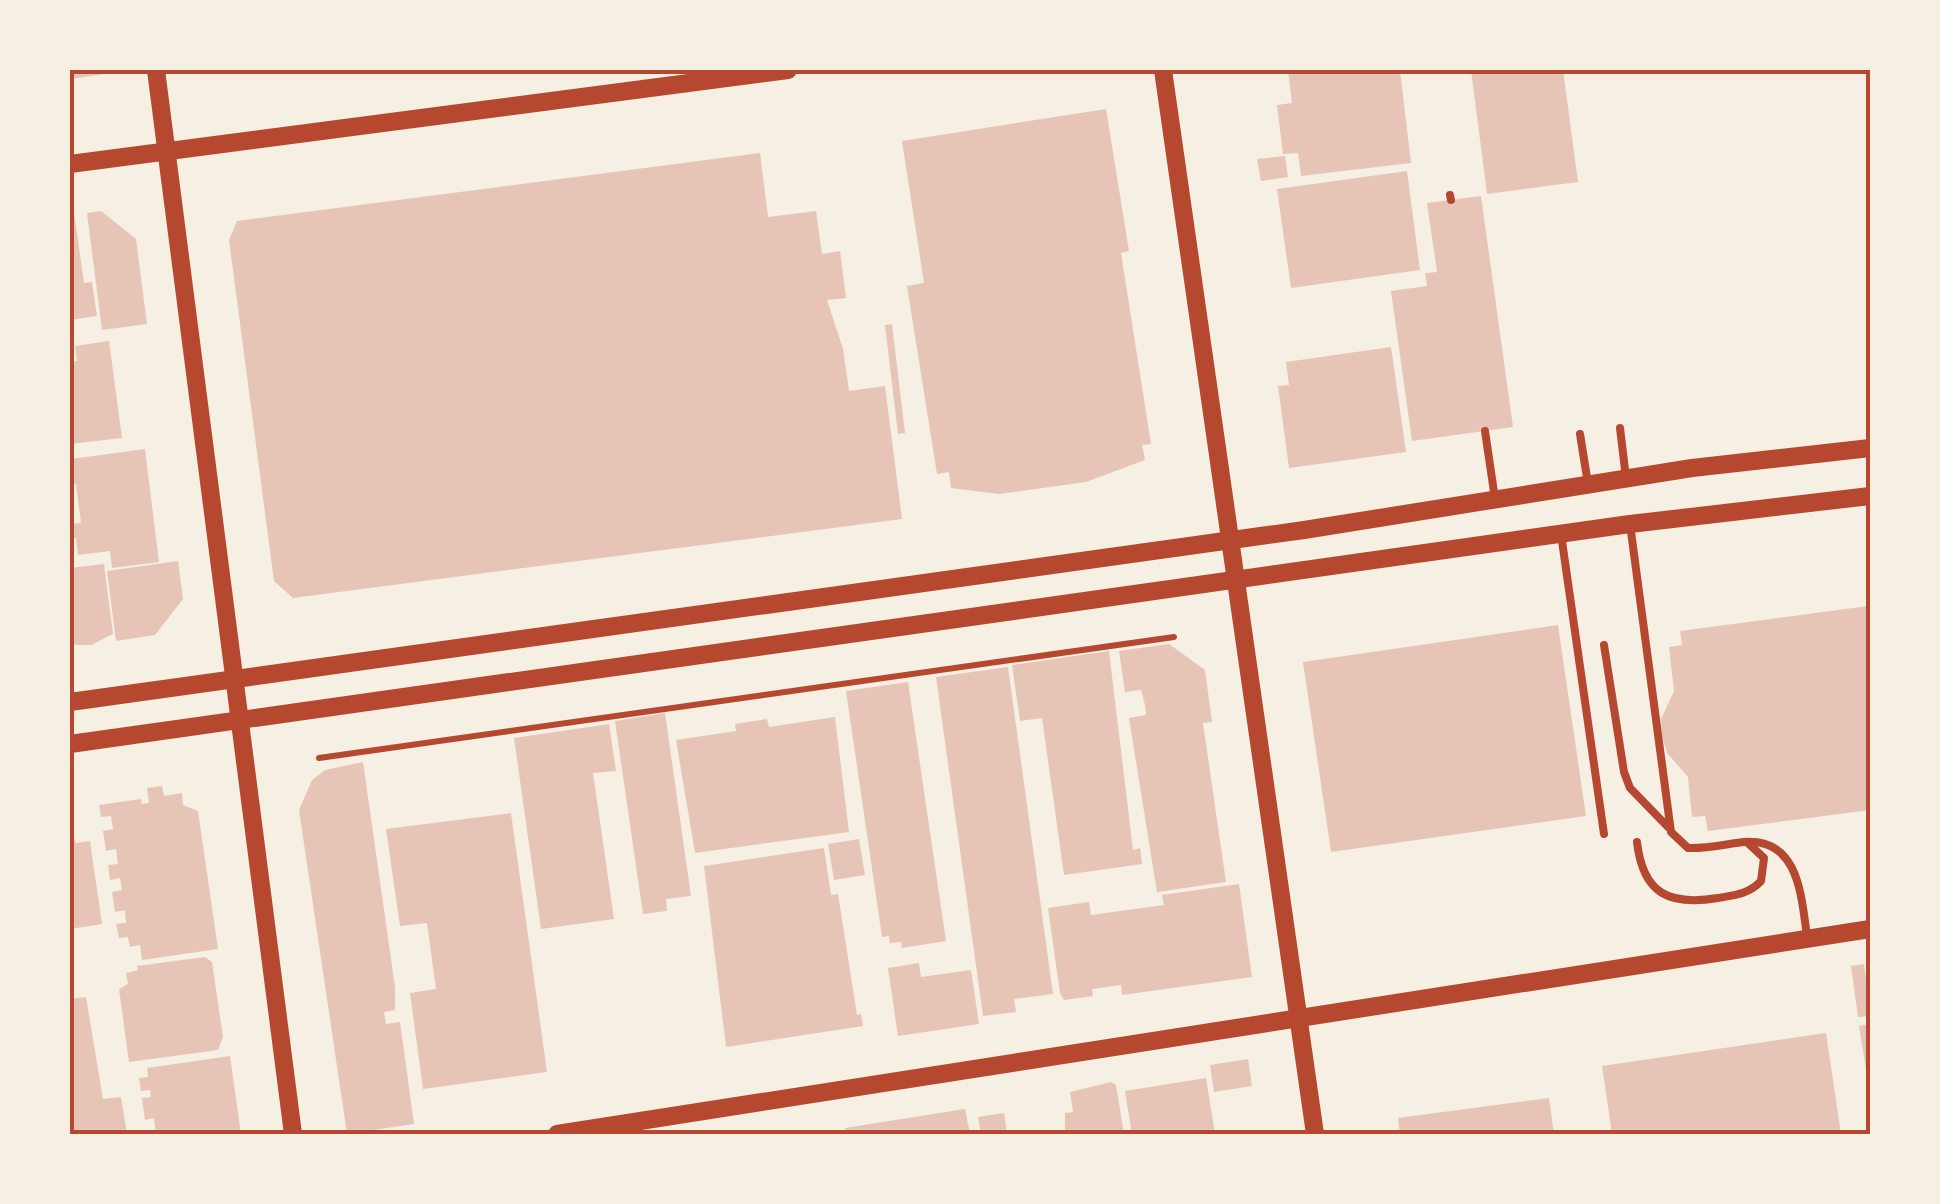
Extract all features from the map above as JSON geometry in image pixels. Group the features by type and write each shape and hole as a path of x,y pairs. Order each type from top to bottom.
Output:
{"street":[{"path":"156,70 293,1134"},
{"path":"70,164 788,70"},
{"path":"1163,70 1315,1134"},
{"path":"70,702 1626,478 1870,448"},
{"path":"70,744 1630,524 1870,496"},
{"path":"557,1134 1870,929"}],"lane":[{"path":"1620,428 1626,478"},
{"path":"1485,431 1495,499"},
{"path":"1580,434 1588,484"},
{"path":"1630,524 1671,832"},
{"path":"1561,534 1604,834"},
{"path":"1604,645 1624,772 1630,788 1688,848 1746,842 1771,845 1788,860 1799,882 1808,939"},
{"path":"1637,842 1644,877 1655,890 1695,902 1743,894 1761,881 1764,858 1746,842"}],"path":[{"path":"319,758 1174,637"}],"building":[{"path":"70,70 104,70 105,74 70,79"},
{"path":"1288,70 1400,70 1411,163 1301,176 1298,153 1283,154 1277,105 1292,103"},
{"path":"1471,70 1563,70 1578,182 1487,194"},
{"path":"1106,109 1129,251 1121,253 1151,444 1142,445 1145,460 1086,482 999,494 951,488 949,472 937,474 907,286 924,283 902,141"},
{"path":"760,153 768,217 816,211 822,254 840,251 846,298 827,300 843,349 849,391 885,386 902,519 293,598 274,581 229,240 237,221"},
{"path":"1285,156 1288,177 1261,181 1257,159"},
{"path":"1407,171 1420,270 1291,288 1277,189"},
{"path":"1481,196 1513,427 1412,441 1391,291 1427,286 1425,273 1437,272 1427,203"},
{"path":"101,211 136,239 147,324 102,330 87,213"},
{"path":"74,212 84,283 92,282 97,316 70,320 70,213"},
{"path":"892,324 905,433 898,434 885,325"},
{"path":"109,341 122,438 70,444 70,362 77,361 75,346"},
{"path":"1391,347 1406,452 1289,468 1278,386 1289,385 1286,362"},
{"path":"145,449 159,562 112,568 110,551 78,555 76,538 70,538 70,524 81,523 76,484 70,485 71,459"},
{"path":"178,561 183,599 155,635 116,641 107,571"},
{"path":"104,564 113,634 91,645 76,645 70,642 70,568"},
{"path":"1868,606 1870,810 1708,831 1705,816 1692,817 1688,777 1667,753 1662,735 1661,719 1674,691 1669,647 1682,645 1680,631"},
{"path":"1558,625 1586,816 1331,852 1303,662"},
{"path":"1169,644 1205,670 1212,722 1203,723 1226,882 1157,892 1129,718 1146,715 1145,705 1141,690 1125,692 1119,651"},
{"path":"1109,651 1133,850 1140,848 1142,864 1064,875 1042,718 1020,721 1012,665"},
{"path":"1008,667 1053,994 1014,999 1016,1012 983,1016 936,677"},
{"path":"908,682 946,941 902,948 901,942 890,943 889,936 882,937 846,691"},
{"path":"665,713 691,896 666,899 667,911 643,914 615,721"},
{"path":"835,717 849,832 695,853 676,740 736,731 735,724 767,719 769,727"},
{"path":"609,724 616,771 593,773 614,919 541,929 514,738"},
{"path":"363,762 395,987 395,1010 384,1012 386,1024 400,1022 414,1124 347,1134 299,810 312,780 325,770"},
{"path":"162,786 164,796 182,793 183,805 198,811 218,949 142,960 140,945 130,947 128,937 119,938 116,924 126,923 125,910 115,912 112,892 122,890 120,878 110,880 108,865 118,864 116,849 106,851 103,831 113,829 111,816 101,817 99,805 141,799 142,804 149,803 147,788"},
{"path":"511,813 547,1072 423,1089 410,993 436,989 427,923 400,926 386,829"},
{"path":"70,829 76,843 90,841 102,924 70,929"},
{"path":"859,839 865,875 834,880 828,844"},
{"path":"824,848 831,895 838,894 857,1015 861,1014 863,1026 726,1047 704,866"},
{"path":"1239,884 1252,977 1122,995 1121,985 1092,989 1093,996 1064,1000 1048,908 1089,902 1091,915 1164,905 1162,895"},
{"path":"205,957 212,962 223,1037 218,1050 129,1062 119,989 128,984 126,973 138,970 137,966"},
{"path":"919,963 921,977 971,970 979,1024 898,1036 888,968"},
{"path":"1864,964 1866,979 1870,979 1870,1016 1858,1017 1851,966"},
{"path":"86,997 103,1099 121,1097 127,1134 70,1134 70,999"},
{"path":"1870,1024 1870,1082 1868,1082 1859,1026"},
{"path":"1826,1033 1841,1134 1612,1134 1602,1066"},
{"path":"230,1056 241,1134 156,1134 154,1118 145,1120 142,1098 151,1097 150,1090 141,1091 139,1078 148,1077 147,1068"},
{"path":"1248,1059 1252,1086 1214,1092 1210,1065"},
{"path":"1206,1078 1215,1134 1132,1134 1125,1091"},
{"path":"1111,1082 1116,1085 1124,1134 1065,1134 1065,1113 1073,1112 1070,1092"},
{"path":"1549,1098 1554,1134 1400,1134 1398,1118"},
{"path":"965,1109 970,1134 846,1134 845,1128"},
{"path":"1004,1113 1007,1134 981,1134 978,1117"}]}
